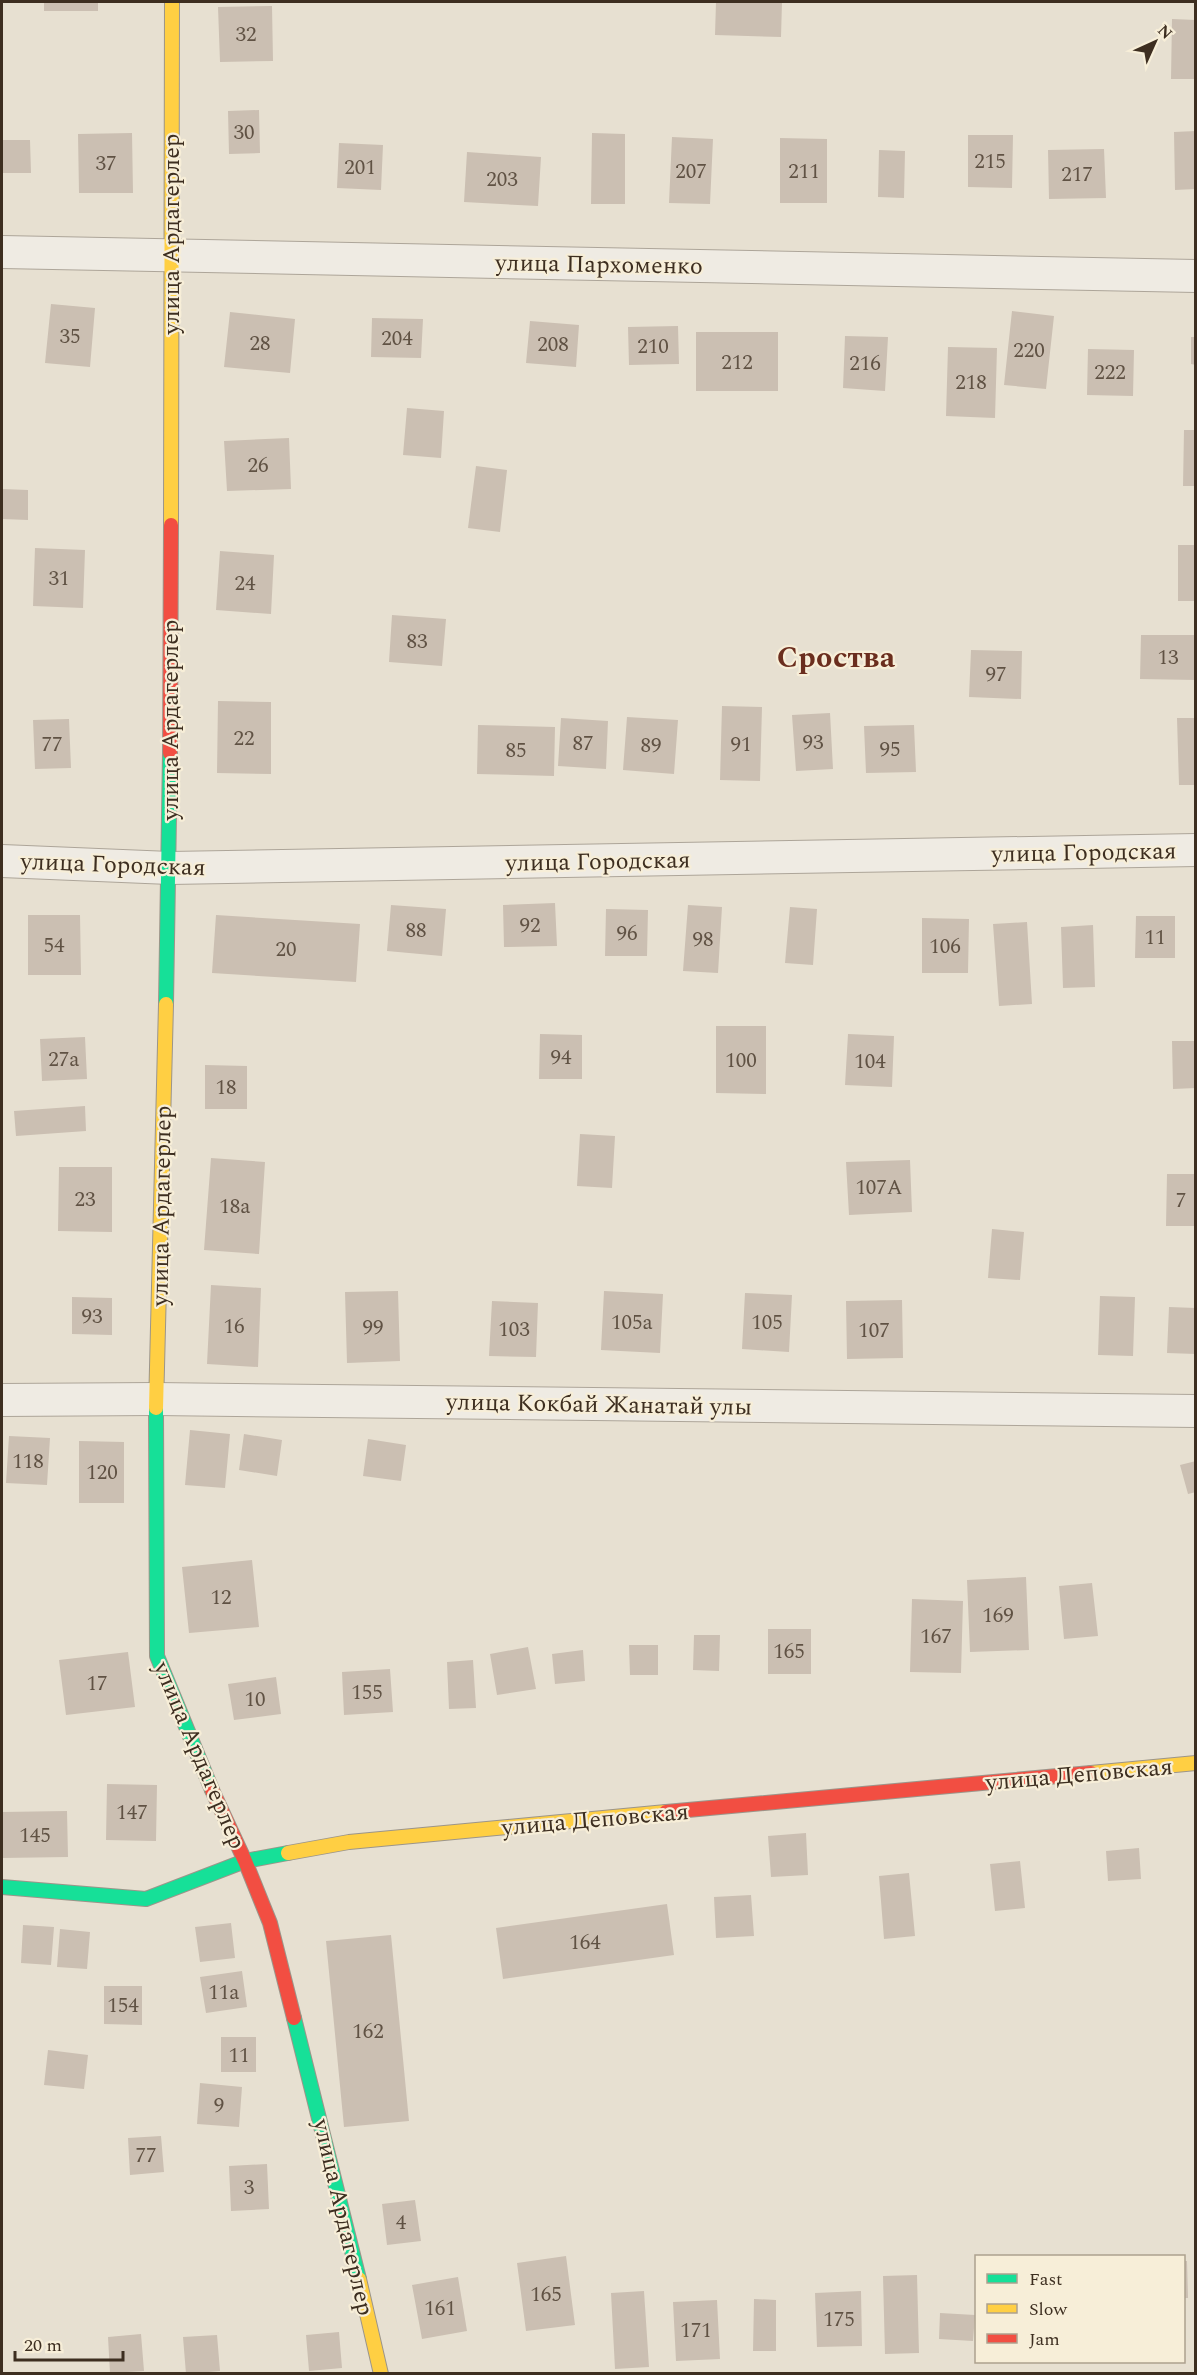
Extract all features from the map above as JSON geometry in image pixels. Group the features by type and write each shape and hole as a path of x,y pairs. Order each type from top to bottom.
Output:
{"street":[{"name":"улица Ардагерлер","path":"172,2 170,868 156,1399 157,1656 202,1768 245,1861 270,1923 327,2144 381,2373"},
{"name":"улица Пархоменко","path":"2,252 1196,276"},
{"name":"улица Городская","path":"2,861 170,868 1196,850"},
{"name":"улица Кокбай Жанатай улы","path":"2,1401 156,1399 1196,1411"},
{"name":"улица Деповская","path":"2,1887 146,1899 245,1861 349,1842 1196,1763"}],"building":[{"path":"44,2 98,2 98,11 44,11"},
{"path":"716,2 782,2 781,37 715,35"},
{"path":"272,6 273,61 220,62 218,7"},
{"path":"1172,19 1196,20 1196,79 1171,79"},
{"path":"259,110 260,153 229,154 228,111"},
{"path":"1196,131 1196,189 1175,190 1174,132"},
{"path":"132,133 133,193 79,193 78,134"},
{"path":"592,133 625,134 625,204 591,204"},
{"path":"968,135 1013,135 1012,188 968,187"},
{"path":"672,137 713,139 710,204 669,203"},
{"path":"780,138 827,139 827,203 780,203"},
{"path":"2,140 30,140 31,173 2,173"},
{"path":"339,143 383,145 381,190 337,188"},
{"path":"1104,149 1106,198 1049,199 1048,150"},
{"path":"879,150 905,151 904,198 878,197"},
{"path":"467,152 541,157 538,206 464,202"},
{"path":"51,304 95,308 90,367 45,363"},
{"path":"1012,311 1054,316 1046,389 1004,385"},
{"path":"230,312 295,319 290,373 224,367"},
{"path":"372,318 423,319 421,358 371,357"},
{"path":"530,321 579,325 576,367 526,363"},
{"path":"678,326 679,364 629,365 628,327"},
{"path":"696,332 778,332 778,391 696,391"},
{"path":"845,336 888,337 885,391 843,388"},
{"path":"1191,337 1196,337 1196,365 1191,364"},
{"path":"948,347 997,348 995,418 946,416"},
{"path":"1088,349 1134,350 1133,396 1087,395"},
{"path":"407,408 444,411 441,458 403,455"},
{"path":"1184,430 1196,430 1196,486 1183,486"},
{"path":"289,438 291,489 227,491 224,441"},
{"path":"476,466 507,470 500,532 468,528"},
{"path":"2,489 28,490 28,520 2,519"},
{"path":"1178,545 1196,545 1196,601 1178,601"},
{"path":"35,548 85,550 83,608 33,606"},
{"path":"220,551 274,555 271,614 216,610"},
{"path":"392,615 446,619 442,666 389,662"},
{"path":"1141,635 1196,635 1196,680 1140,679"},
{"path":"971,650 1022,651 1021,699 969,697"},
{"path":"218,701 271,702 271,774 217,773"},
{"path":"722,706 762,707 760,781 720,780"},
{"path":"830,713 833,769 796,771 792,715"},
{"path":"627,717 678,720 674,774 623,770"},
{"path":"561,718 608,721 606,769 558,766"},
{"path":"1177,718 1196,718 1196,785 1179,785"},
{"path":"69,719 71,768 35,769 33,720"},
{"path":"478,725 555,727 554,776 477,774"},
{"path":"914,725 916,772 866,773 864,726"},
{"path":"555,903 557,946 504,947 503,905"},
{"path":"391,905 446,909 442,956 387,951"},
{"path":"688,905 722,907 718,973 683,971"},
{"path":"790,907 817,909 813,965 785,963"},
{"path":"606,909 648,910 647,956 605,956"},
{"path":"28,915 80,915 81,975 28,975"},
{"path":"216,915 360,924 356,982 212,973"},
{"path":"1136,916 1175,916 1175,958 1135,958"},
{"path":"922,918 969,919 968,973 922,973"},
{"path":"1027,922 1032,1004 999,1006 993,924"},
{"path":"1093,925 1095,987 1063,988 1061,927"},
{"path":"716,1026 766,1026 766,1094 716,1093"},
{"path":"540,1034 582,1035 582,1079 539,1079"},
{"path":"848,1034 894,1036 892,1087 845,1085"},
{"path":"85,1037 87,1079 42,1081 40,1039"},
{"path":"1172,1041 1196,1041 1196,1088 1173,1089"},
{"path":"205,1065 247,1066 247,1109 205,1109"},
{"path":"85,1106 86,1131 16,1136 14,1111"},
{"path":"580,1134 615,1136 612,1188 577,1186"},
{"path":"211,1158 265,1162 259,1254 204,1250"},
{"path":"910,1160 912,1212 849,1215 846,1162"},
{"path":"59,1167 112,1167 112,1232 58,1231"},
{"path":"1167,1174 1196,1174 1196,1226 1166,1226"},
{"path":"992,1229 1024,1232 1020,1280 988,1278"},
{"path":"211,1285 261,1288 258,1367 207,1364"},
{"path":"398,1291 400,1361 347,1363 345,1292"},
{"path":"604,1291 663,1294 660,1353 601,1350"},
{"path":"745,1293 792,1295 789,1352 742,1349"},
{"path":"1100,1296 1135,1297 1133,1356 1098,1355"},
{"path":"72,1297 112,1298 112,1335 72,1334"},
{"path":"902,1300 903,1358 847,1359 846,1301"},
{"path":"492,1301 538,1303 536,1357 489,1356"},
{"path":"1169,1307 1196,1308 1196,1354 1167,1353"},
{"path":"190,1430 230,1434 225,1488 185,1485"},
{"path":"244,1434 282,1440 277,1476 239,1470"},
{"path":"9,1436 50,1438 47,1485 6,1483"},
{"path":"368,1439 406,1445 401,1481 363,1476"},
{"path":"79,1441 124,1442 124,1503 79,1503"},
{"path":"1196,1461 1196,1492 1188,1494 1180,1465"},
{"path":"252,1560 259,1627 189,1633 182,1567"},
{"path":"1026,1577 1029,1650 970,1652 967,1580"},
{"path":"1092,1583 1098,1636 1064,1639 1059,1586"},
{"path":"912,1599 963,1601 961,1673 910,1672"},
{"path":"768,1629 811,1629 811,1674 768,1674"},
{"path":"694,1635 720,1635 719,1671 693,1670"},
{"path":"629,1645 658,1645 658,1675 630,1675"},
{"path":"528,1647 536,1689 497,1695 490,1654"},
{"path":"583,1650 585,1681 555,1684 552,1654"},
{"path":"128,1652 135,1707 66,1715 59,1660"},
{"path":"473,1660 476,1708 449,1709 447,1662"},
{"path":"390,1669 393,1712 344,1715 342,1672"},
{"path":"276,1677 281,1714 234,1720 228,1684"},
{"path":"107,1784 157,1785 156,1841 106,1840"},
{"path":"67,1811 68,1857 2,1858 2,1812"},
{"path":"806,1833 808,1875 771,1877 768,1836"},
{"path":"1139,1848 1141,1879 1108,1881 1106,1851"},
{"path":"1020,1861 1025,1908 995,1911 990,1864"},
{"path":"909,1873 915,1936 884,1939 879,1876"},
{"path":"751,1895 754,1936 716,1938 714,1897"},
{"path":"667,1904 674,1955 503,1979 496,1928"},
{"path":"231,1923 235,1958 200,1962 195,1927"},
{"path":"23,1925 54,1927 51,1965 21,1963"},
{"path":"60,1929 90,1932 87,1969 57,1967"},
{"path":"391,1935 409,2121 344,2127 326,1941"},
{"path":"242,1971 247,2007 206,2013 200,1977"},
{"path":"104,1986 142,1986 142,2025 104,2024"},
{"path":"221,2037 256,2037 256,2072 221,2072"},
{"path":"48,2050 88,2055 84,2089 44,2085"},
{"path":"200,2083 242,2087 239,2127 197,2124"},
{"path":"161,2136 164,2172 130,2175 128,2138"},
{"path":"267,2164 269,2209 231,2211 229,2166"},
{"path":"415,2200 421,2241 387,2245 382,2204"},
{"path":"566,2256 575,2325 526,2331 517,2263"},
{"path":"1185,2261 1187,2261 1188,2298 1185,2298"},
{"path":"917,2275 919,2353 885,2354 883,2276"},
{"path":"458,2277 467,2331 422,2339 412,2285"},
{"path":"644,2291 649,2367 615,2369 611,2293"},
{"path":"861,2291 862,2346 817,2347 815,2293"},
{"path":"754,2299 776,2300 776,2351 753,2351"},
{"path":"717,2300 720,2359 676,2361 673,2302"},
{"path":"940,2313 975,2315 973,2341 939,2339"},
{"path":"339,2332 342,2368 309,2371 306,2335"},
{"path":"141,2334 144,2371 110,2373 108,2337"},
{"path":"217,2335 220,2371 186,2374 183,2337"}],"traffic: fast":[{"path":"166,1004 170,753"},
{"path":"156,1408 157,1656 212,1790"},
{"path":"2,1887 146,1899 245,1861 288,1853"},
{"path":"294,2018 359,2279"}],"traffic: slow":[{"path":"171,525 172,2"},
{"path":"156,1408 166,1004"},
{"path":"1091,1773 1196,1763"},
{"path":"288,1853 349,1842 666,1812"},
{"path":"359,2279 381,2374"}],"traffic: jam":[{"path":"170,753 171,525"},
{"path":"666,1812 1091,1773"},
{"path":"212,1790 245,1861 270,1923 294,2018"}],"district":[{"name":"Сроства","path":"836,657"}]}
